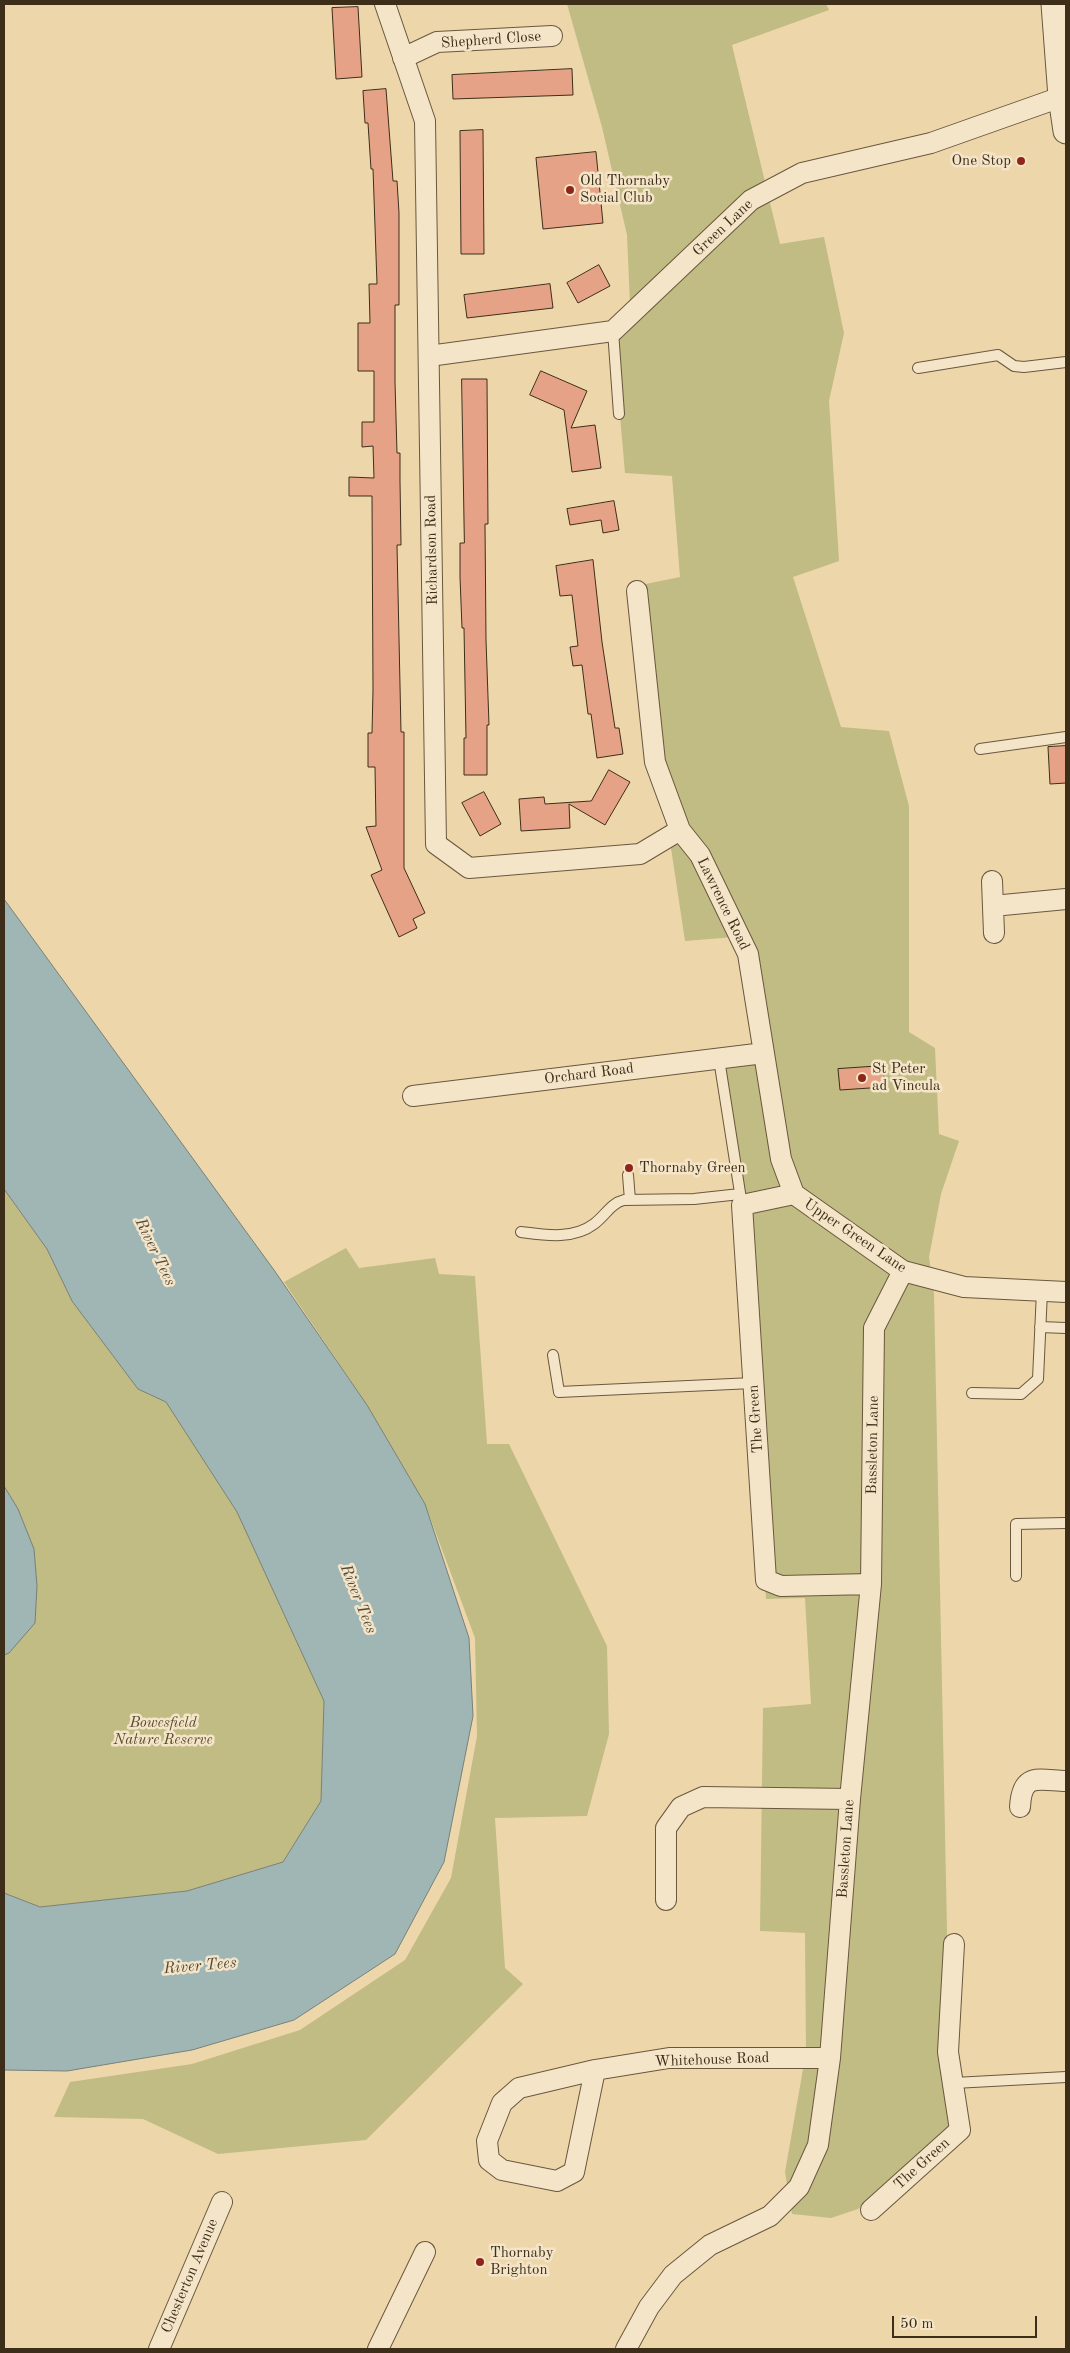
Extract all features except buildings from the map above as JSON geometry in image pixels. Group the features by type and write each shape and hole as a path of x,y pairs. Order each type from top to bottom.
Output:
{"street":[{"name":"Richardson Road","path":"385,4 425,121 436,844 469,868 640,854 680,830"},
{"path":"1054,4 1066,131"},
{"name":"Shepherd Close","path":"403,58 437,42 552,36"},
{"name":"Green Lane","path":"613,331 751,200 802,173 931,143 1064,96"},
{"path":"429,356 613,331"},
{"name":"Lawrence Road","path":"637,591 655,762 680,830 700,855 748,954 781,1159 794,1194"},
{"path":"992,881 994,933"},
{"path":"993,906 1066,899"},
{"name":"Orchard Road","path":"413,1096 764,1053"},
{"path":"741,1200 794,1194"},
{"name":"Upper Green Lane","path":"794,1194 904,1271 964,1286 1066,1292"},
{"name":"The Green","path":"741,1200 766,1580 781,1586 871,1584"},
{"name":"Bassleton Lane","path":"626,2349 649,2307 673,2275 710,2244 770,2216 799,2187 818,2146 830,2058 850,1798 871,1584 874,1328 904,1271"},
{"path":"1020,1806 1021,1791 1025,1784 1033,1780 1066,1780"},
{"path":"666,1900 666,1828 681,1807 703,1797 850,1798"},
{"name":"The Green","path":"871,2210 960,2130 948,2052 954,1944"},
{"name":"Whitehouse Road","path":"595,2070 574,2172 557,2180 502,2170 489,2160 488,2141 502,2103 519,2088 595,2070 669,2058 830,2058"},
{"name":"Chesterton Avenue","path":"159,2349 222,2202"},
{"path":"378,2349 425,2252"}],"lane":[{"path":"613,331 619,414"},
{"path":"918,368 998,355 1014,366 1024,368 1066,362"},
{"path":"980,748 1066,737"},
{"path":"520,1232 552,1236 578,1232 594,1225 618,1202 630,1200 741,1200 720,1059"},
{"path":"628,1175 630,1200"},
{"path":"972,1393 1020,1394 1038,1380 1042,1291"},
{"path":"1040,1327 1066,1328"},
{"path":"553,1355 559,1392 753,1383"},
{"path":"1016,1576 1016,1524 1066,1523"},
{"path":"954,2083 1066,2077"}],"green space":[{"path":"567,4 826,4 829,10 732,45 780,244 824,237 844,333 829,401 839,561 793,577 841,727 889,731 909,806 909,1032 935,1048 939,1134 959,1141 941,1194 929,1257 934,1294 951,2126 858,2209 831,2218 792,2214 785,2172 806,2052 805,1933 760,1931 763,1708 811,1704 805,1598 766,1599 738,1206 716,1056 758,1050 735,937 685,941 658,762 641,585 680,577 672,476 625,473 612,323 630,304 627,235 602,127"},
{"name":"Bowesfield Nature Reserve","path":"4,1189 47,1249 72,1301 138,1389 166,1402 237,1512 324,1701 321,1801 283,1862 187,1891 40,1907 4,1893"},
{"path":"346,1248 359,1268 435,1258 439,1274 475,1276 487,1444 509,1444 607,1646 609,1734 587,1816 495,1818 505,1968 523,1984 366,2140 218,2154 143,2119 54,2117 70,2082 192,2064 300,2030 405,1960 451,1878 477,1736 475,1638 425,1504 367,1405 284,1282"}],"water":[{"name":"River Tees","path":"4,899 274,1270 367,1405 425,1504 469,1638 473,1716 444,1862 395,1954 294,2020 192,2050 67,2071 4,2070 4,1893 40,1907 187,1891 283,1862 321,1801 324,1701 237,1512 166,1402 138,1389 72,1301 47,1249 4,1189"},
{"path":"4,1486 18,1509 34,1549 37,1586 35,1623 9,1653 4,1655"}],"place":[{"name":"One Stop","path":"1021,161"},
{"name":"Old Thornaby Social Club","path":"570,190"},
{"name":"St Peter ad Vincula","path":"862,1078"},
{"name":"Thornaby Green","path":"629,1168"},
{"name":"Thornaby Brighton","path":"480,2262"}]}
